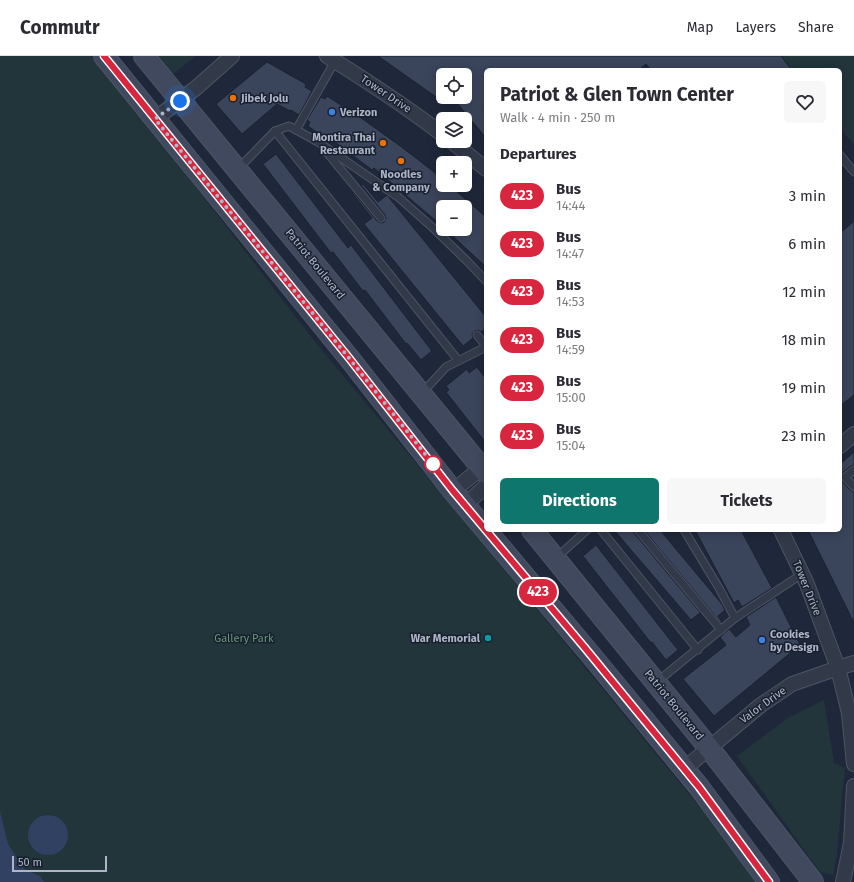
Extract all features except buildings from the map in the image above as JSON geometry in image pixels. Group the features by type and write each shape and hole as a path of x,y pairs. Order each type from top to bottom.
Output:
{"main road":[{"path":"104,56 349,358 484,528"},
{"name":"Patriot Boulevard","path":"144,56 421,394 484,467"},
{"path":"488,532 699,787 769,882"},
{"name":"Patriot Boulevard","path":"534,532 710,748 813,882"}],"street":[{"path":"155,119 196,88 232,56"},
{"name":"Tower Drive","path":"331,58 376,87 436,129"},
{"path":"460,148 484,167"},
{"path":"842,444 854,434"},
{"path":"459,498 484,469"},
{"path":"459,498 484,487"},
{"name":"Tower Drive","path":"782,532 807,584 838,668 850,713 854,764"},
{"name":"Valor Drive","path":"684,769 761,705 792,684 854,664"},
{"path":"843,882 851,843 854,786"}],"lane":[{"path":"296,130 331,58"},
{"path":"237,170 275,131 289,126 318,142 398,197 452,246 484,279"},
{"path":"275,131 458,360"},
{"path":"318,142 381,218"},
{"path":"842,157 854,172"},
{"path":"477,335 484,344"},
{"path":"421,394 446,367 484,347"},
{"path":"854,470 846,477 854,488"},
{"path":"555,558 585,532"},
{"path":"602,532 698,650"},
{"path":"639,532 721,630"},
{"path":"639,532 700,607"},
{"path":"685,532 735,618"},
{"path":"656,683 698,650 735,618 802,574"}],"green space":[{"name":"Gallery Park","path":"0,56 91,56 155,134 312,338 761,882 0,882"},
{"path":"149,56 196,56 173,74 164,75"},
{"path":"781,56 854,56 854,145 842,130 842,68 790,68"},
{"path":"824,700 834,763 845,768 837,854 833,875 820,872 737,756 788,718"}],"water":[{"path":"0,811 8,844 24,869 40,876 44,882 0,882"},
{"path":"52,815 59,818 65,824 68,835 67,843 59,852 52,855 44,855 37,852 29,843 28,831 31,824 40,816"}],"bus line":[{"name":"423","path":"104,56 349,358 453,491 484,528"},
{"name":"423","path":"487,532 699,787 769,882"}],"place":[{"name":"Jibek Jolu","path":"233,98"},
{"name":"Verizon","path":"332,112"},
{"name":"Montira Thai Restaurant","path":"383,143"},
{"name":"Noodles & Company","path":"401,161"},
{"name":"War Memorial","path":"488,638"},
{"name":"Cookies by Design","path":"762,640"}],"route":[{"path":"180,101 155,119 433,464"}]}
